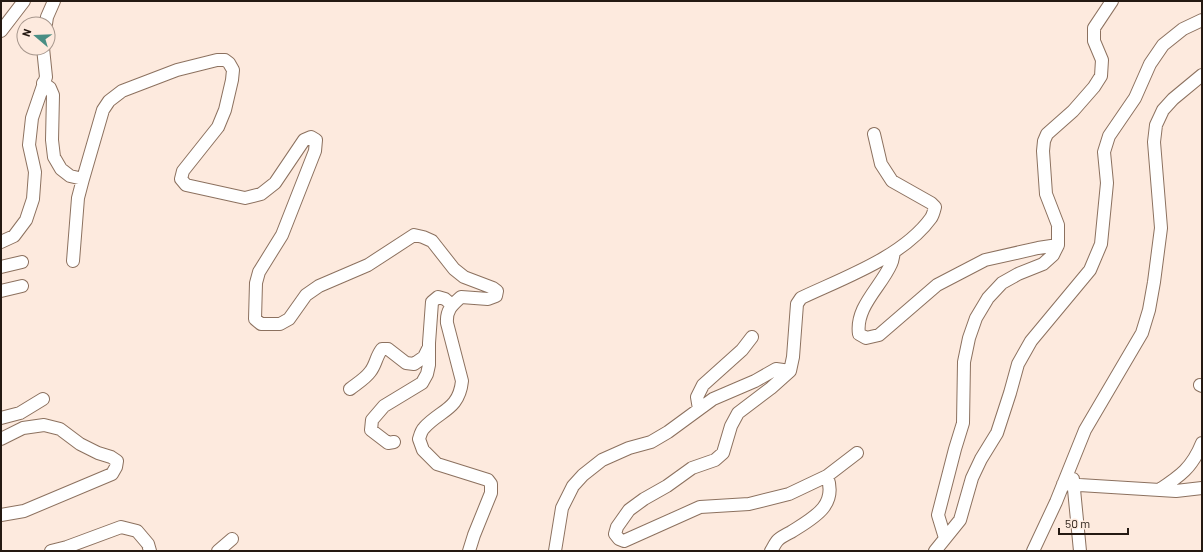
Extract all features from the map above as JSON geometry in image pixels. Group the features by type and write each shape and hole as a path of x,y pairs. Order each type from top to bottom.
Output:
{"street":[{"path":"1,31 24,1"},
{"path":"47,16 54,1"},
{"path":"945,538 938,515 963,423 964,362 968,338 976,318 988,298 1002,283 1018,274 1043,264 1053,255 1058,245 1058,225 1046,194 1043,151 1044,141 1047,134 1073,111 1094,87 1101,76 1102,60 1094,41 1094,28 1112,1"},
{"path":"935,551 960,520 972,478 981,459 997,433 1018,364 1031,341 1090,270 1101,244 1107,184 1104,152 1109,136 1135,98 1150,64 1163,45 1183,29 1202,20"},
{"path":"1,242 14,236 26,220 33,199 35,172 29,145 32,118 46,77 44,56"},
{"path":"73,261 78,198 103,110 109,101 122,92 177,70 217,60 225,60 229,63 233,70 225,110 218,127 183,171 181,180 186,185 245,198 261,194 275,183 304,140 311,137 316,140 315,151 282,235 259,272 256,283 255,320 261,324 280,324 289,319 306,295 319,286 368,265 414,235 432,241 454,269 464,277 497,291 496,296 488,299 461,297 452,305 447,316 447,323 462,381 461,390 453,405 423,429 419,439 423,450 437,464 488,480 491,484 491,493 469,551"},
{"path":"1080,551 1069,485 1070,466 1085,430 1142,333 1149,310 1154,282 1161,228 1154,142 1156,125 1163,110 1173,99 1202,76"},
{"path":"43,83 50,88 52,95 52,140 54,157 61,169 70,176 83,178"},
{"path":"857,453 827,476 789,494 749,504 700,507 624,541 618,539 615,534 617,527 629,510 692,468 715,460 723,453 731,426 738,413 771,388 790,371 794,357 797,304 801,298 860,270 899,249 916,235 932,217 935,207 931,203 892,181 881,164 874,134"},
{"path":"894,252 891,264 862,312 858,327 859,334 866,338 879,335 936,285 985,260 1058,245"},
{"path":"1,267 22,262"},
{"path":"1,291 22,286"},
{"path":"394,442 388,443 372,430 372,420 384,406 422,382 428,374 432,302 438,297 445,298 452,305"},
{"path":"699,409 696,397 703,385 742,350 752,337"},
{"path":"350,389 370,373 382,349 388,349 406,363 414,364 424,357 429,348"},
{"path":"555,551 562,508 573,486 583,475 602,460 629,448 651,442 668,432 714,399 755,381 776,369 790,371"},
{"path":"1,428 20,413 43,399"},
{"path":"1,418 20,413"},
{"path":"1,439 23,428 44,425 60,429 80,444 117,461 116,467 112,474 24,511 1,515"},
{"path":"1159,490 1182,474 1191,463 1202,444"},
{"path":"771,551 778,540 814,517 826,505 830,491 830,484 827,476"},
{"path":"1069,485 1176,491 1202,488"},
{"path":"1033,551 1056,502 1069,485"},
{"path":"51,551 67,547 121,527 137,531 148,544 150,551"},
{"path":"218,551 232,540"}]}
